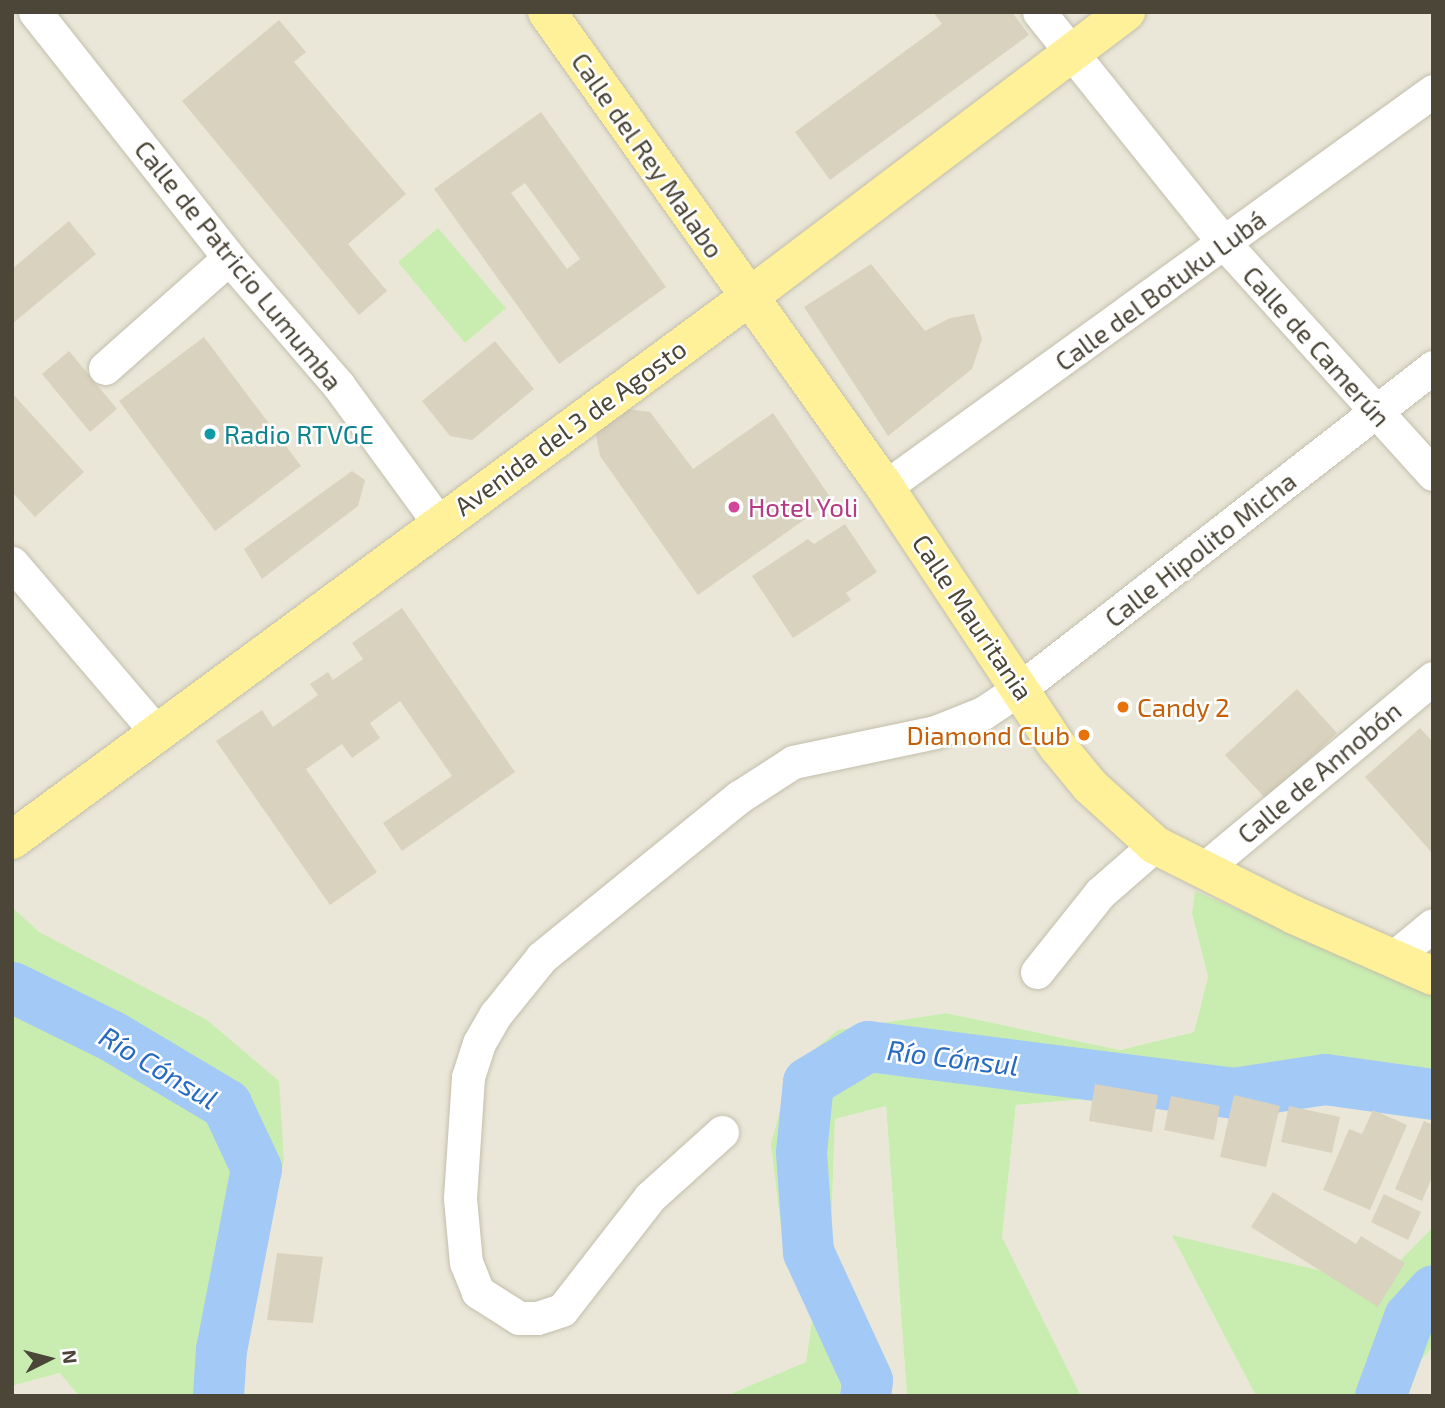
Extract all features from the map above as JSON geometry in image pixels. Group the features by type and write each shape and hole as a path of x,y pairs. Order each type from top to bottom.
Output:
{"main road":[{"name":"Calle del Rey Malabo","path":"547,12 749,297"},
{"name":"Avenida del 3 de Agosto","path":"12,839 158,734 438,522 749,297 1126,12"},
{"name":"Calle Mauritania","path":"749,297 885,487 1022,687 1058,747 1090,786 1155,845 1206,867 1294,915 1433,976"}],"street":[{"name":"Calle de Patricio Lumumba","path":"35,12 229,258 339,386 438,522"},
{"name":"Calle de Camerún","path":"1039,12 1225,244 1433,474"},
{"name":"Calle del Botuku Lubá","path":"885,487 1225,244 1433,91"},
{"path":"105,368 229,258"},
{"name":"Calle Hipolito Micha","path":"722,1132 650,1197 562,1310 537,1318 519,1318 478,1292 466,1263 460,1198 468,1077 479,1043 496,1014 542,957 739,797 793,762 935,732 983,713 1022,687 1433,367"},
{"path":"12,563 158,734"},
{"name":"Calle de Annobón","path":"1206,867 1433,678"},
{"path":"1037,972 1100,892 1155,845"},
{"path":"1394,957 1433,925"}],"shaded area":[{"path":"12,12 1433,12 1433,995 1192,914 1208,977 1194,1032 1120,1050 946,1013 838,1030 781,1227 814,1305 806,1363 726,1396 242,1396 250,1297 284,1161 12,910"},
{"path":"1214,1088 1433,1101 1433,1227 1377,1284 1173,1236 1256,1396 1081,1396 1002,1237 1016,1105"},
{"path":"886,1106 907,1396 840,1396 845,1335 831,1235 835,1119"},
{"path":"1433,1346 1433,1396 1409,1396 1415,1368"},
{"path":"61,1373 79,1396 12,1396 12,1386"}],"green space":[{"path":"438,228 506,308 465,343 398,262"},
{"path":"1195,891 1433,995 1433,1101 1214,1088 1016,1105 1002,1237 1081,1396 907,1396 886,1106 835,1119 831,1235 845,1335 840,1396 726,1396 806,1362 814,1305 781,1227 771,1144 791,1069 838,1030 946,1013 1120,1050 1194,1032 1208,977 1192,914"},
{"path":"12,907 39,932 207,1020 279,1081 284,1161 250,1297 242,1396 79,1396 60,1373 12,1386"},
{"path":"1433,1227 1433,1346 1415,1368 1409,1396 1256,1396 1172,1235 1377,1284"}],"building":[{"path":"933,12 1012,12 1029,35 830,180 795,132 942,24"},
{"path":"279,20 306,52 294,62 406,194 348,244 387,291 359,315 182,101"},
{"path":"541,112 666,287 559,364 434,189","holes":["525,183 580,259 567,269 511,193"]},
{"path":"69,221 96,254 12,324 12,269"},
{"path":"871,264 925,331 950,318 974,314 982,339 972,369 888,436 804,307"},
{"name":"Radio RTVGE","path":"204,337 301,466 215,531 119,401"},
{"path":"495,341 534,389 472,440 450,436 422,401"},
{"path":"69,351 117,409 90,432 42,374"},
{"path":"12,393 84,472 35,517 12,492"},
{"path":"627,409 650,412 693,469 773,413 832,500 698,595 600,456 595,430"},
{"path":"352,471 365,480 358,506 262,579 244,549"},
{"path":"845,524 877,572 846,593 851,600 793,638 752,576 808,539 814,544"},
{"path":"402,608 515,772 402,851 383,823 452,776 400,701 370,723 380,738 352,758 342,744 306,769 377,872 330,905 216,741 262,710 273,727 318,695 310,684 328,672 333,680 363,659 352,643"},
{"path":"1297,689 1337,733 1266,799 1225,755"},
{"path":"1420,728 1433,742 1433,854 1365,777"},
{"path":"1095,1084 1158,1095 1152,1132 1089,1121"},
{"path":"1234,1095 1280,1106 1266,1167 1220,1157"},
{"path":"1171,1096 1220,1106 1214,1140 1164,1130"},
{"path":"1289,1106 1340,1117 1332,1153 1281,1142"},
{"path":"1373,1110 1407,1125 1370,1210 1323,1190 1349,1129 1362,1134"},
{"path":"1424,1121 1433,1125 1433,1175 1422,1201 1395,1189"},
{"path":"1273,1192 1356,1244 1361,1236 1405,1263 1378,1307 1251,1227"},
{"path":"1384,1194 1421,1212 1408,1240 1371,1222"},
{"path":"277,1253 323,1257 313,1323 267,1320"}],"waterway":[{"name":"Río Cónsul","path":"12,987 112,1036 226,1104 256,1168 221,1349 218,1396"},
{"name":"Río Cónsul","path":"865,1396 867,1380 808,1252 801,1152 808,1082 868,1046 1233,1093 1325,1079 1433,1094"},
{"name":"Río Cónsul","path":"1380,1396 1409,1317 1433,1290"}],"place":[{"name":"Radio RTVGE","path":"210,434"},
{"name":"Hotel Yoli","path":"734,507"},
{"name":"Candy 2","path":"1123,707"},
{"name":"Diamond Club","path":"1084,735"}]}
